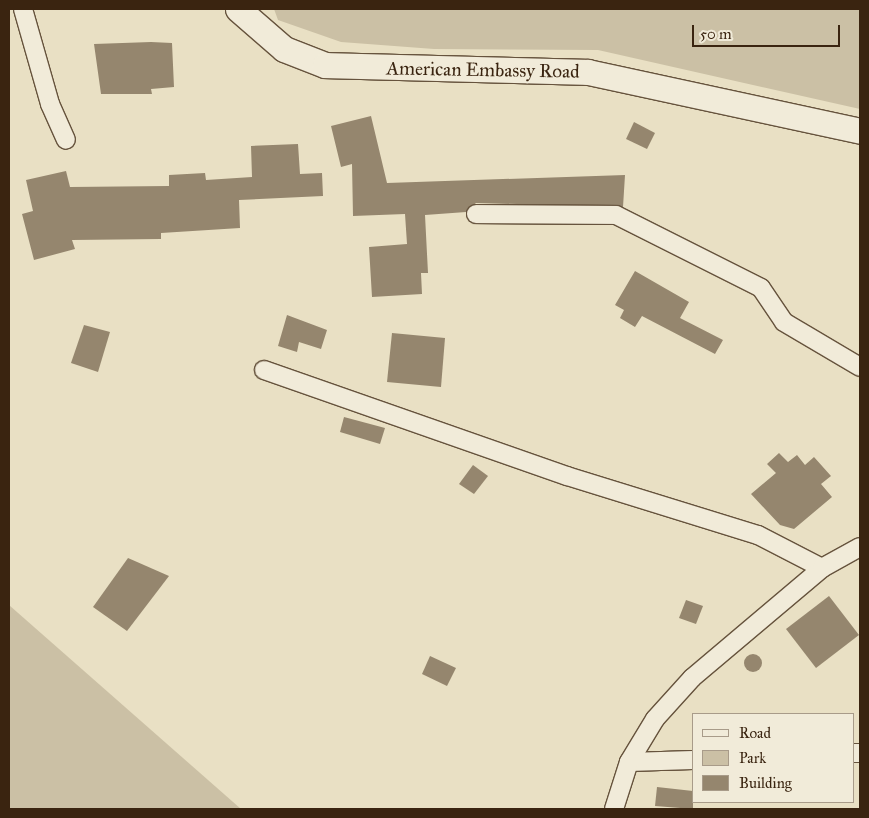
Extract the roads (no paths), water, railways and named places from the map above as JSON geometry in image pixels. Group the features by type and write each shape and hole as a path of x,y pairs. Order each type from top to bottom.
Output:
{"street":[{"path":"23,9 50,104 66,140"},
{"name":"American Embassy Road","path":"238,9 284,49 325,65 588,72 860,131"},
{"path":"476,214 616,215 761,288 784,322 860,367"},
{"path":"264,370 567,476 758,535 822,568"},
{"path":"614,809 629,762 655,718 692,678 822,568 860,547"},
{"path":"629,762 692,760"}]}
